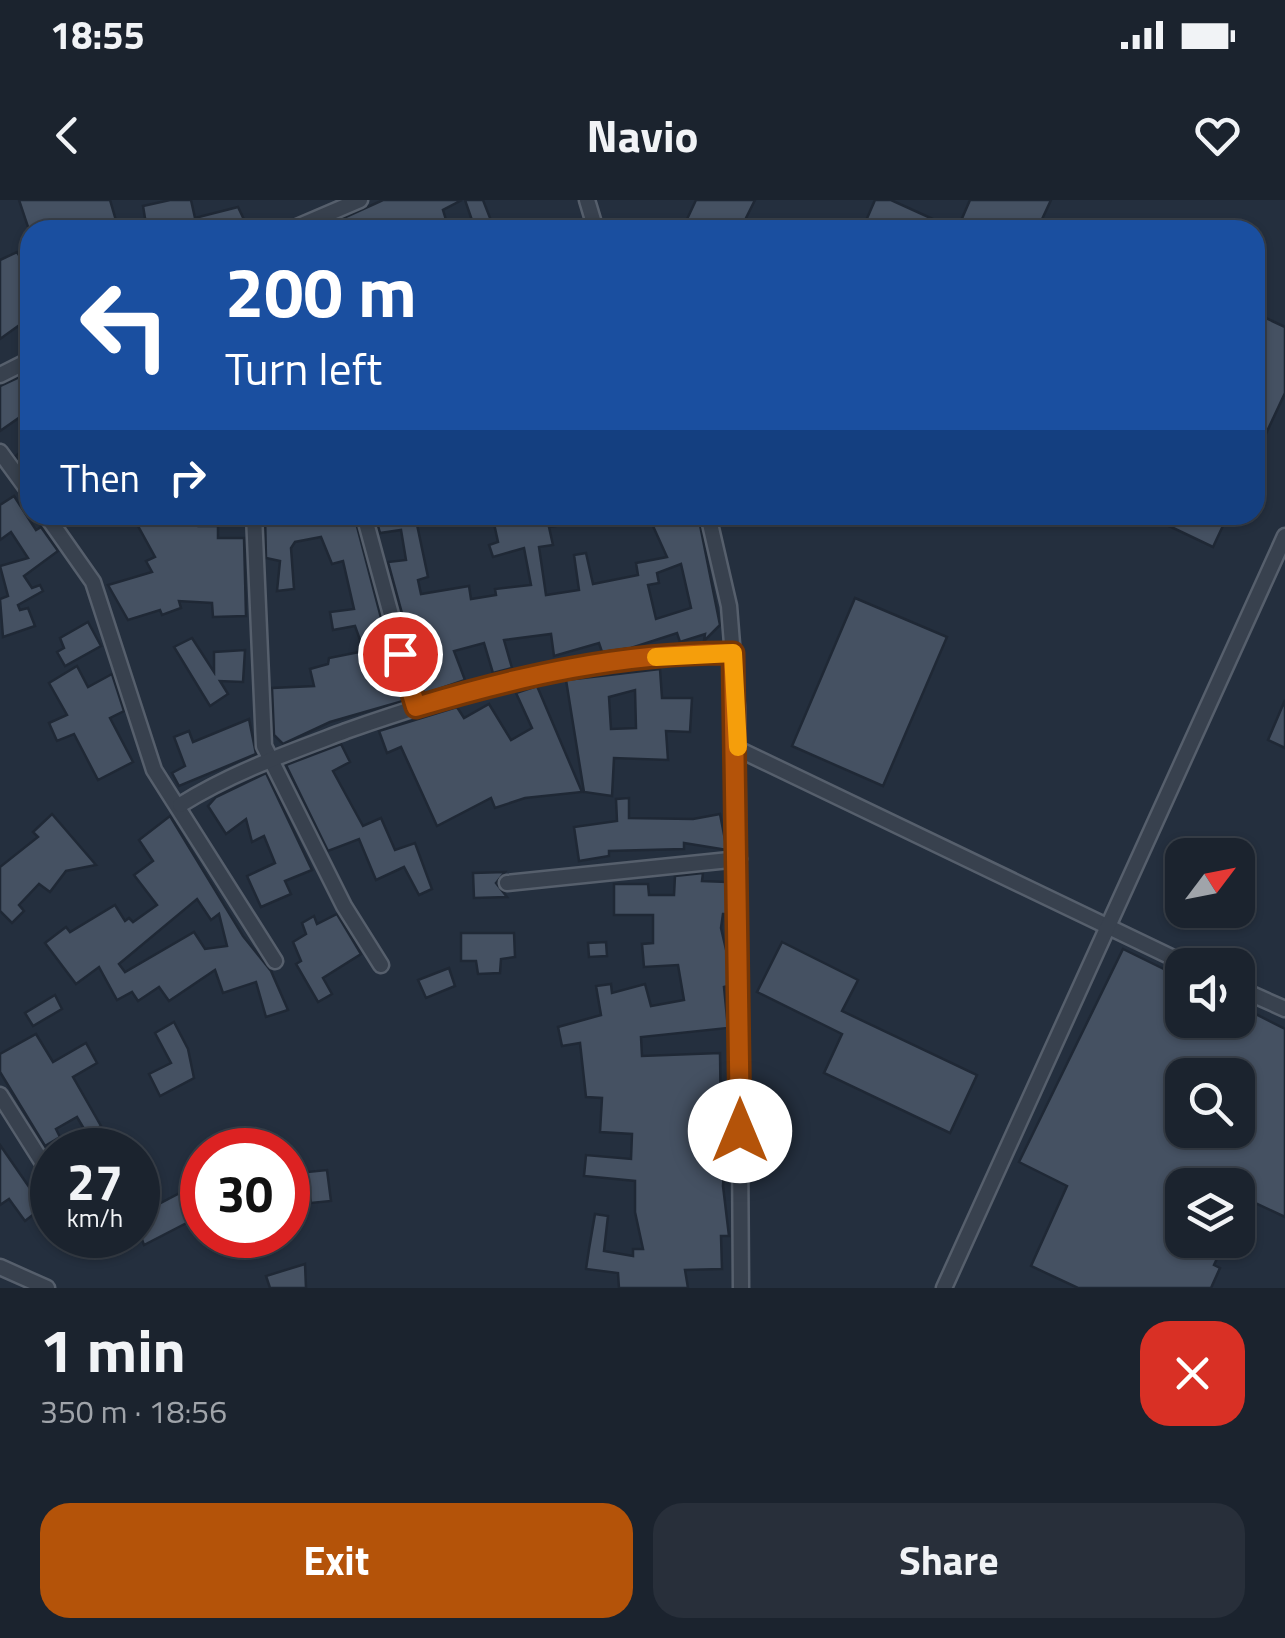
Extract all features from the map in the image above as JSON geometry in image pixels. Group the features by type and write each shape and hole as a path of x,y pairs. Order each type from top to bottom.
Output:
{"street":[{"path":"313,220 360,200"},
{"path":"0,452 20,479"},
{"path":"53,525 93,582 146,752 275,961"},
{"path":"254,525 262,736 344,906 381,965"},
{"path":"367,525 416,707"},
{"path":"710,525 729,606 738,749 741,1288"},
{"path":"944,1288 1285,536"},
{"path":"180,805 270,758 416,707 550,672 693,653 733,653"},
{"path":"738,749 1165,954"},
{"path":"507,883 738,859"},
{"path":"1255,996 1285,1009"},
{"path":"0,1095 30,1143"},
{"path":"0,1266 47,1288"}],"building":[{"path":"19,200 110,200 116,220 26,220"},
{"path":"191,200 195,218 238,207 244,220 145,220 143,206"},
{"path":"383,200 462,200 443,210 446,220 339,220"},
{"path":"465,200 483,200 491,220 472,220"},
{"path":"696,200 755,200 745,220 687,220"},
{"path":"875,200 891,200 935,220 866,220"},
{"path":"970,200 1051,200 1042,220 961,220"},
{"path":"17,252 20,257 20,330 18,326 0,339 0,260"},
{"path":"1265,318 1285,327 1285,393 1265,436"},
{"path":"20,377 20,417 0,431 0,386"},
{"path":"14,496 20,505 20,525 33,525 36,530 41,527 58,551 24,576 32,588 40,585 43,591 18,605 20,610 28,608 35,626 3,637 0,599 8,596 0,566 28,558 11,532 0,540 0,505"},
{"path":"137,525 218,526 218,538 244,538 246,616 213,617 212,603 179,601 181,608 128,620 108,585 152,572 146,561 155,557"},
{"path":"265,525 357,525 386,637 381,638 403,701 330,722 283,744 274,735 272,688 314,686 310,669 328,664 329,658 364,651 355,626 333,630 330,612 354,609 343,561 332,564 321,537 295,542 291,548 294,589 277,591 280,561 266,558"},
{"path":"378,525 417,525 428,577 418,580 421,594 469,586 471,599 496,595 495,589 531,585 524,548 493,557 489,545 498,542 494,525 562,525 549,527 553,545 539,547 546,595 579,590 574,555 586,553 593,584 638,575 636,563 667,557 653,525 700,525 720,625 704,641 705,634 680,642 677,633 631,648 602,652 599,643 554,656 551,634 504,640 512,668 493,673 484,643 454,651 465,680 424,694 388,562 406,560 401,530 380,533","holes":["681,564 691,608 656,619 648,585 659,583 657,573"]},
{"path":"1167,525 1223,525 1213,547"},
{"path":"855,598 947,637 883,786 792,746"},
{"path":"88,622 101,646 65,666 57,652 64,648 60,638"},
{"path":"192,638 214,672 214,652 245,650 243,682 220,681 228,694 210,706 174,647"},
{"path":"77,666 88,687 112,674 124,711 110,718 133,762 98,780 74,734 57,741 49,723 67,715 49,683"},
{"path":"660,669 662,698 692,698 690,732 666,731 668,760 614,758 612,796 584,792 566,680","holes":["635,690 636,728 611,729 609,697"]},
{"path":"537,686 582,792 525,798 495,808 491,798 437,826 401,747 387,753 379,731 457,707 464,718 489,704 511,740 532,728 516,693"},
{"path":"1285,700 1285,748 1268,740"},
{"path":"249,719 256,754 179,786 172,773 185,766 174,737 189,731 193,742"},
{"path":"341,744 350,762 333,771 363,826 381,818 395,850 415,843 432,889 419,895 404,867 376,880 359,839 328,851 286,765"},
{"path":"266,773 312,870 285,881 291,894 261,907 247,876 275,863 264,836 252,842 246,819 226,834 208,806 216,797"},
{"path":"629,798 629,818 693,819 720,814 727,850 684,843 684,849 609,851 609,856 579,861 574,827 617,821 616,799"},
{"path":"52,814 96,865 66,871 50,892 39,884 19,905 24,911 12,923 0,911 0,867 38,837 33,832"},
{"path":"170,816 243,936 271,971 288,1010 266,1017 256,982 223,993 215,970 169,1001 159,987 138,1001 132,992 117,1000 99,967 76,984 45,943 66,927 70,932 115,905 125,921 129,918 133,922 157,905 134,875 153,861 139,840","holes":["197,899 211,920 219,914 227,946 205,949 194,932 125,972 119,964"]},
{"path":"505,872 496,883 507,897 474,898 473,873"},
{"path":"703,873 702,881 728,882 728,914 723,914 721,928 728,958 728,986 724,987 728,1028 641,1037 642,1056 720,1053 721,1123 727,1122 723,1186 729,1236 721,1236 722,1269 685,1270 688,1288 619,1288 618,1273 586,1269 595,1214 608,1216 604,1251 633,1256 633,1249 643,1249 635,1212 635,1181 584,1176 586,1155 631,1159 632,1134 600,1132 602,1098 586,1097 580,1043 562,1046 558,1027 601,1015 596,986 611,984 612,993 645,984 651,1006 684,1000 678,965 644,967 642,944 653,943 653,915 614,915 614,884 648,884 649,895 674,895 675,876"},
{"path":"337,914 361,954 323,978 332,994 318,1002 296,964 301,961 293,942 306,934 302,923 314,916 317,924"},
{"path":"461,933 514,933 515,957 501,959 500,973 478,974 476,961 461,961"},
{"path":"606,942 607,956 589,957 588,943"},
{"path":"782,942 858,980 842,1011 977,1075 950,1133 824,1073 842,1034 757,992"},
{"path":"1123,949 1165,970 1165,1038 1255,1038 1255,1014 1285,1029 1285,1217 1255,1203 1255,1168 1165,1168 1165,1258 1217,1258 1214,1265 1220,1268 1211,1288 1078,1288 1031,1266 1067,1186 1019,1162"},
{"path":"449,968 455,986 426,998 418,980"},
{"path":"55,995 62,1009 33,1026 25,1013"},
{"path":"174,1022 188,1049 194,1078 160,1096 149,1074 171,1063 155,1033"},
{"path":"36,1034 53,1062 86,1043 97,1063 73,1077 101,1126 83,1128 77,1117 58,1128 34,1128 0,1072 0,1054"},
{"path":"0,1145 30,1188 30,1217 25,1221 9,1199 0,1205"},
{"path":"327,1170 331,1201 311,1203 310,1172"},
{"path":"180,1193 180,1226 160,1237 160,1203"},
{"path":"305,1264 306,1288 270,1288 266,1276"}],"slow traffic":[{"path":"656,657 733,653 738,747"}],"route":[{"path":"400,654 416,707 550,672 693,653 733,653 737,706 740,1131"}]}
